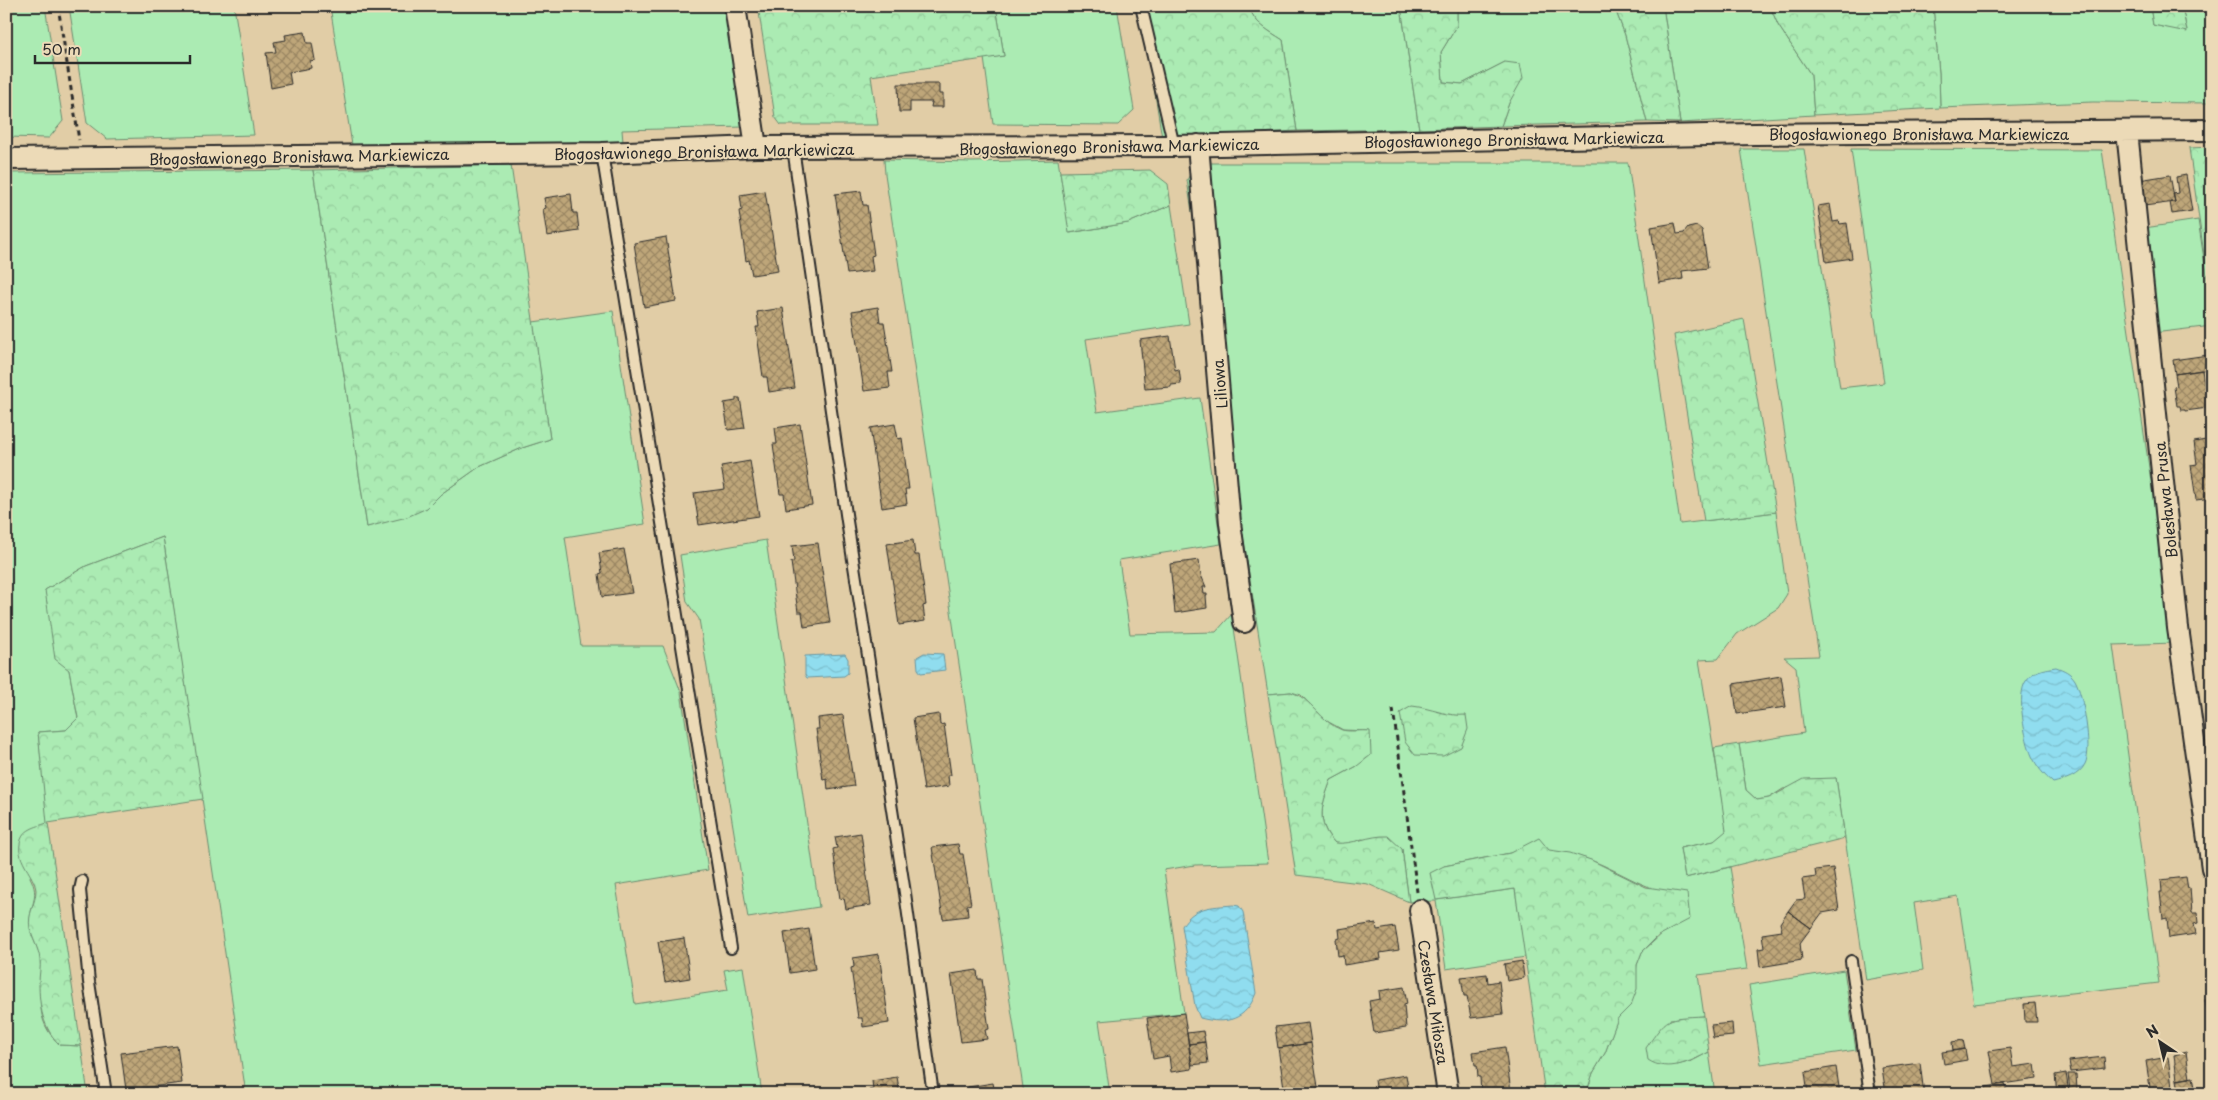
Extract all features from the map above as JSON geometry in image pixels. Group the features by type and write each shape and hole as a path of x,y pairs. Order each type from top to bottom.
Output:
{"street":[{"path":"735,6 756,147"},
{"name":"Błogosławionego Bronisława Markiewicza","path":"6,159 602,153 756,147 1198,146 1754,134 2212,130"},
{"name":"Bolesława Prusa","path":"2127,131 2178,628 2212,868"},
{"name":"Liliowa","path":"1198,146 1230,523 1244,622"},
{"name":"Czesława Miłosza","path":"1420,910 1448,1094"}],"lane":[{"path":"1141,6 1174,146"},
{"path":"793,148 845,511 905,893 933,1094"},
{"path":"602,153 731,948"},
{"path":"82,881 80,890 89,982 106,1094"},
{"path":"1851,961 1870,1094"}],"path":[{"path":"58,6 82,158"},
{"path":"1393,709 1420,910"}],"green space":[{"path":"6,6 45,6 63,121 49,138 6,137"},
{"path":"69,6 234,6 254,135 107,139 87,123"},
{"path":"330,6 725,6 744,127 622,130 623,142 352,145"},
{"path":"758,6 996,6 1004,56 871,76 878,125 781,125 775,117"},
{"path":"996,6 1117,6 1134,110 1118,125 993,124 984,58 1004,56"},
{"path":"1141,6 1249,6 1258,22 1283,40 1297,131 1162,138"},
{"path":"1249,6 1401,6 1419,129 1297,131 1283,40 1258,22"},
{"path":"1401,6 1457,6 1457,26 1441,52 1443,82 1462,84 1505,62 1520,64 1523,78 1509,103 1501,126 1419,129"},
{"path":"1457,6 1614,6 1625,35 1647,122 1501,126 1509,103 1505,62 1462,84 1443,82 1441,52 1457,26"},
{"path":"1614,6 1663,6 1680,123 1647,122 1625,35"},
{"path":"1663,6 1770,6 1778,25 1811,75 1814,115 1680,123"},
{"path":"1770,6 1933,6 1940,108 1814,115 1811,75 1778,25"},
{"path":"1933,6 2150,6 2153,25 2187,31 2182,6 2212,6 2212,103 2093,102 1940,108"},
{"path":"2150,6 2182,6 2187,32 2153,25"},
{"path":"2212,147 2212,311 2189,148"},
{"path":"1741,149 1804,149 1840,388 1884,383 1851,149 2102,150 2175,643 2113,645 2159,983 1974,1004 1958,896 1914,903 1923,970 1866,980 1836,778 1783,789 1769,798 1757,800 1746,790 1739,744 1804,733 1796,667 1784,657 1819,656"},
{"path":"884,160 972,162 1058,160 1070,233 1128,223 1171,205 1189,324 1086,339 1097,412 1200,398 1221,544 1119,560 1130,634 1216,632 1232,614 1268,863 1195,865 1164,870 1184,1013 1099,1021 1110,1094 1024,1094"},
{"path":"1196,163 1628,163 1680,524 1776,512 1787,594 1778,608 1737,634 1718,659 1699,660 1727,831 1715,841 1680,848 1685,878 1730,867 1747,969 1698,975 1704,1016 1670,1019 1677,1065 1692,1061 1709,1052 1715,1094 1586,1094 1593,1073 1605,1053 1618,1017 1631,1004 1637,965 1642,952 1665,931 1662,891 1585,858 1549,851 1521,850 1444,866 1436,900 1515,889 1526,957 1446,969 1436,901 1409,902 1402,849 1362,839 1347,845 1335,843 1325,828 1322,813 1323,805 1331,780 1357,766 1369,731 1343,730 1325,720 1301,695 1291,692 1268,694 1187,180"},
{"path":"511,165 550,439 522,448 479,467 441,494 427,508 407,517 367,527 313,170"},
{"path":"313,170 367,527 427,508 441,494 479,467 522,448 550,439 533,322 613,311 645,524 565,537 581,646 663,646 681,692 708,870 616,885 635,1004 728,990 724,970 743,967 762,1094 246,1094 163,537 86,566 45,590 69,670 78,719 66,730 38,732 48,823 30,877 35,896 30,925 41,962 42,1016 51,1035 60,1045 81,1046 88,1094 6,1094 6,173"},
{"path":"1150,170 1168,184 1171,205 1128,223 1069,233 1060,172"},
{"path":"2198,220 2212,311 2212,326 2145,334 2131,230"},
{"path":"1744,319 1776,512 1704,521 1674,335"},
{"path":"163,537 203,799 48,823 81,1046 60,1045 50,1032 41,1009 39,992 40,960 29,923 36,890 35,884 21,857 20,850 21,839 27,832 34,827 47,823 38,732 66,730 78,718 69,670 55,659 45,590 86,566"},
{"path":"766,540 819,907 748,918 699,619 687,602 680,555"},
{"path":"1291,692 1305,699 1328,722 1342,730 1370,731 1371,755 1357,766 1331,780 1323,805 1323,821 1329,836 1335,843 1348,843 1388,836 1402,849 1409,902 1368,884 1296,875 1268,694"},
{"path":"1412,706 1453,715 1466,715 1468,729 1461,747 1443,756 1415,755 1405,742 1400,713"},
{"path":"1739,744 1746,790 1757,800 1769,798 1804,779 1836,778 1845,838 1685,878 1680,848 1714,841 1726,831 1714,748"},
{"path":"1539,838 1549,850 1570,853 1591,860 1646,887 1687,893 1690,919 1658,936 1642,952 1637,965 1637,989 1631,1005 1618,1018 1605,1053 1593,1073 1586,1094 1545,1094 1515,889 1436,900 1430,873 1444,866 1510,853"},
{"path":"1844,970 1856,1050 1761,1064 1749,985"},
{"path":"1704,1016 1709,1052 1679,1065 1663,1066 1648,1060 1646,1048 1664,1024 1682,1017"}],"water":[{"path":"924,653 943,654 945,670 921,673 918,669 917,657"},
{"path":"845,654 848,659 848,673 844,676 807,678 805,675 805,656"},
{"path":"2056,667 2071,675 2078,687 2084,709 2088,747 2085,764 2079,772 2067,779 2053,783 2038,767 2029,749 2024,729 2022,696 2026,681 2032,674 2047,668"},
{"path":"1239,906 1243,912 1256,993 1252,1002 1241,1015 1219,1021 1200,1018 1195,1006 1182,926 1187,919 1198,911 1210,907"}],"building":[{"path":"305,32 307,43 312,43 315,60 310,61 311,68 289,72 291,84 271,88 266,53 276,52 274,42 286,40 285,35"},
{"path":"898,84 939,84 939,94 943,94 943,107 931,107 932,102 910,102 910,112 899,112"},
{"path":"2170,175 2175,202 2144,206 2139,180"},
{"path":"2186,175 2192,211 2172,214 2170,202 2175,202 2173,194 2178,193 2176,177"},
{"path":"765,191 778,271 752,275 749,260 746,261 739,211 742,210 740,195"},
{"path":"861,191 863,205 867,205 874,255 871,256 873,271 847,274 835,194"},
{"path":"571,194 573,213 577,213 579,231 547,236 543,209 546,208 544,198"},
{"path":"1830,204 1833,222 1847,223 1852,258 1826,262 1818,206"},
{"path":"1675,223 1677,234 1684,233 1688,228 1697,226 1702,230 1708,268 1682,271 1683,279 1659,283 1651,227"},
{"path":"666,237 676,301 644,307 634,243"},
{"path":"878,307 880,322 884,322 892,372 888,372 890,388 864,391 852,311"},
{"path":"783,308 795,388 769,392 767,377 763,377 756,327 759,327 757,312"},
{"path":"1170,336 1175,370 1179,369 1181,384 1171,385 1171,387 1145,389 1140,340"},
{"path":"2208,355 2210,369 2175,374 2173,360"},
{"path":"2202,370 2208,408 2181,410 2180,406 2177,406 2174,387 2177,386 2175,374"},
{"path":"736,398 740,398 745,428 728,430 724,403 736,401"},
{"path":"800,424 812,505 786,509 784,494 780,494 773,444 777,444 775,428"},
{"path":"895,424 898,439 902,438 909,489 905,489 907,504 882,508 870,428"},
{"path":"2212,439 2212,498 2196,500 2191,465 2197,464 2194,442"},
{"path":"750,461 759,516 699,525 694,493 725,489 721,466"},
{"path":"913,540 915,555 919,555 926,605 923,606 925,621 899,625 887,544"},
{"path":"818,543 830,623 804,627 802,612 798,612 791,562 794,561 792,546"},
{"path":"624,549 632,593 602,597 599,574 602,573 599,553"},
{"path":"1199,560 1201,575 1206,587 1203,587 1204,594 1207,594 1207,608 1175,613 1170,564"},
{"path":"1781,676 1786,707 1737,714 1733,684"},
{"path":"939,714 940,725 944,724 951,775 948,775 949,786 924,790 913,718"},
{"path":"843,715 854,786 828,790 827,779 823,780 816,729 819,729 818,718"},
{"path":"861,833 871,905 846,909 844,898 840,899 833,849 837,848 835,837"},
{"path":"958,844 960,854 963,854 971,904 967,905 968,916 943,919 932,847"},
{"path":"1833,868 1839,910 1822,913 1811,928 1788,911 1796,900 1805,899 1802,879 1816,877 1815,870"},
{"path":"2186,877 2188,889 2190,888 2192,913 2197,913 2198,923 2194,924 2196,934 2169,938 2167,918 2163,919 2160,892 2162,892 2161,880"},
{"path":"1788,911 1811,928 1800,943 1802,960 1760,967 1758,949 1764,948 1762,934 1782,931 1780,923"},
{"path":"1376,923 1377,930 1395,927 1399,950 1380,953 1381,959 1344,965 1343,955 1338,956 1336,939 1340,938 1339,929"},
{"path":"809,929 815,969 790,973 784,933"},
{"path":"684,938 690,978 665,982 658,942"},
{"path":"879,954 889,1023 863,1027 862,1018 858,1018 851,968 854,967 853,958"},
{"path":"1522,961 1524,978 1507,981 1504,964"},
{"path":"977,970 978,979 982,979 989,1029 985,1030 987,1039 961,1042 951,974"},
{"path":"1487,974 1488,983 1499,981 1503,1014 1471,1018 1467,996 1464,996 1461,977"},
{"path":"1404,987 1407,1004 1404,1005 1406,1028 1374,1033 1369,1001 1380,999 1379,991"},
{"path":"2212,999 2212,1016 2208,1017 2205,1000"},
{"path":"2035,1003 2037,1022 2025,1022 2024,1004"},
{"path":"1184,1013 1192,1069 1171,1072 1169,1056 1153,1059 1147,1018"},
{"path":"1308,1023 1311,1043 1278,1048 1275,1027"},
{"path":"1732,1023 1733,1036 1713,1038 1711,1025"},
{"path":"1203,1031 1205,1042 1189,1044 1187,1033"},
{"path":"1963,1040 1965,1049 1953,1051 1952,1042"},
{"path":"1205,1042 1208,1063 1192,1065 1189,1044"},
{"path":"1311,1043 1319,1093 1285,1094 1278,1048"},
{"path":"177,1046 182,1083 126,1090 121,1053"},
{"path":"1505,1047 1511,1092 1481,1094 1480,1077 1478,1077 1473,1052"},
{"path":"2010,1048 2013,1067 2035,1064 2037,1079 1995,1085 1989,1051"},
{"path":"1965,1049 1967,1060 1944,1064 1942,1052"},
{"path":"2186,1052 2190,1078 2177,1080 2174,1055"},
{"path":"2104,1057 2105,1068 2071,1072 2069,1061"},
{"path":"2168,1057 2173,1094 2151,1094 2146,1061"},
{"path":"1920,1063 1924,1094 1886,1094 1882,1068"},
{"path":"1836,1067 1840,1094 1808,1094 1805,1072"},
{"path":"2066,1073 2069,1094 2057,1094 2055,1075"},
{"path":"2068,1074 2076,1074 2077,1090 2070,1091"},
{"path":"1406,1075 1408,1088 1418,1087 1419,1094 1377,1094 1375,1080"},
{"path":"897,1077 900,1094 870,1094 869,1090 873,1089 872,1081"},
{"path":"2193,1077 2196,1093 2180,1094 2177,1080"},
{"path":"993,1083 995,1093 998,1092 999,1094 968,1094 968,1087"},
{"path":"2005,1084 2007,1094 1987,1094 1986,1087"}]}
